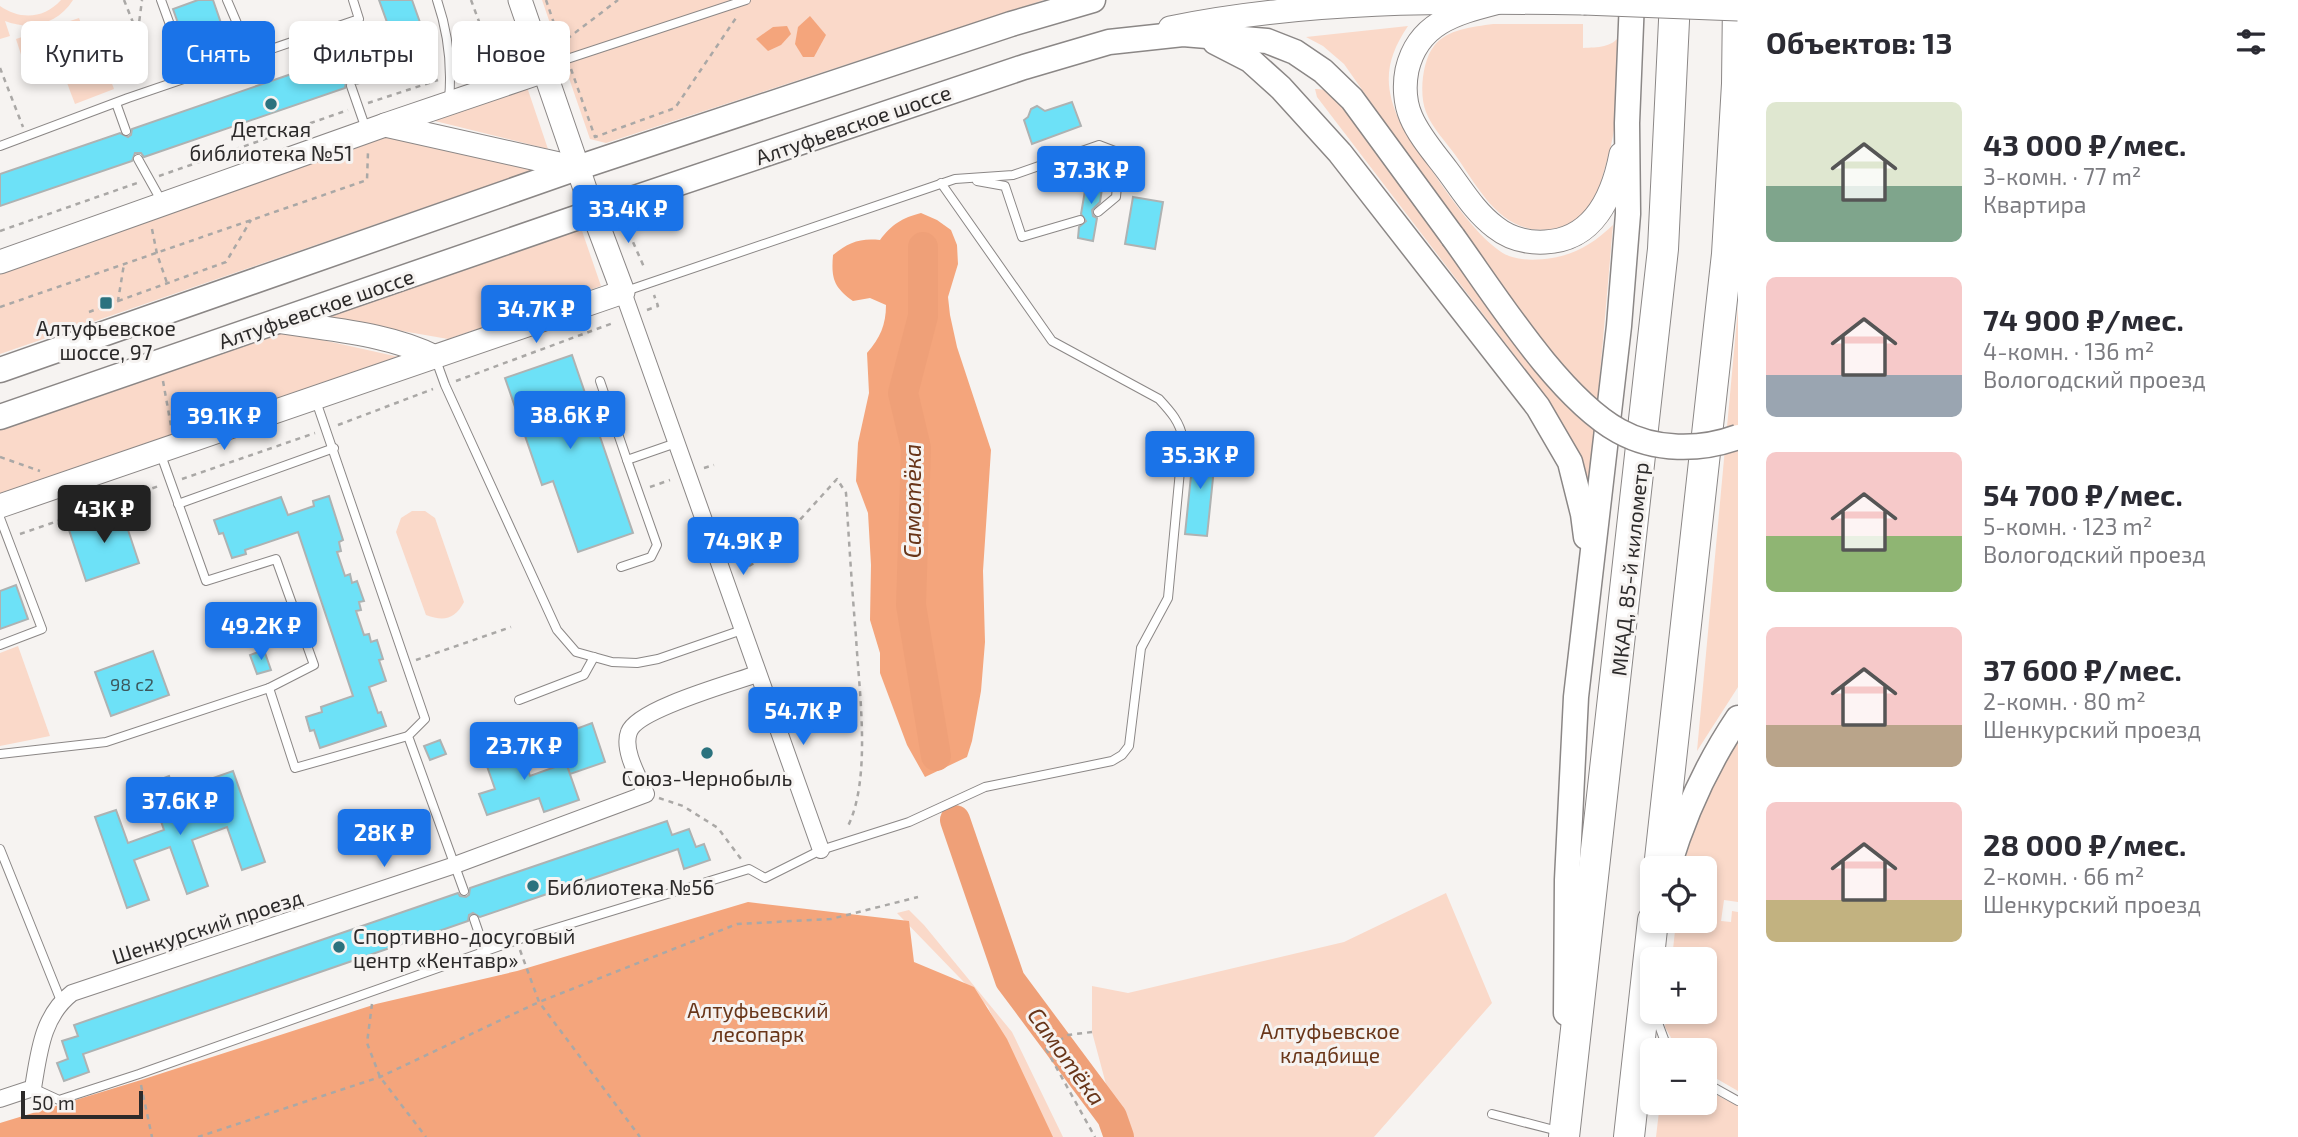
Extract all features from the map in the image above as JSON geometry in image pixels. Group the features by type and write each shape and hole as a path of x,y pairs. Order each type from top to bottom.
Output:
{"highway":[{"name":"МКАД, 85-й километр","path":"1565,1131 1663,249 1675,0"},
{"path":"1660,856 1727,254 1737,84 1738,1"},
{"path":"1629,1137 1647,1024"}],"main road":[{"name":"Алтуфьевское шоссе","path":"0,370 578,168 1011,24 1093,0"},
{"path":"1565,1131 1567,880 1576,697 1619,326 1628,214 1627,123 1632,0"},
{"path":"1109,42 1182,34 1267,41 1295,52 1323,71 1352,99 1556,375 1585,406 1619,431 1651,443 1685,448 1719,444 1738,438"},
{"path":"1205,37 1250,60 1281,88 1340,153 1538,407 1570,462 1577,489 1586,547 1586,604"},
{"name":"Алтуфьевское шоссе","path":"0,417 1024,66 1109,42"},
{"path":"1672,856 1690,806 1723,740 1738,718"}],"street":[{"path":"520,0 527,21"},
{"path":"1499,2 1465,11 1440,22 1422,38 1411,57 1405,79 1406,100 1411,118 1476,210 1496,228 1514,239 1556,241 1577,233 1591,223 1605,204 1615,183 1627,123"},
{"name":"Алтуфьевское шоссе","path":"1109,42 1182,26 1318,6 1499,2 1738,9"},
{"path":"0,262 505,84"},
{"path":"549,84 742,630 757,674 764,707 821,850"},
{"path":"376,128 578,168"},
{"path":"0,506 623,292"},
{"path":"277,321 396,341 435,358"},
{"path":"646,794 628,747 628,733 634,723 667,704 757,674"},
{"name":"Шенкурский проезд","path":"61,1001 72,993 455,865 646,794"},
{"path":"0,1099 33,1088 42,1038 61,1001"}],"lane":[{"path":"162,0 169,21"},
{"path":"227,0 236,21"},
{"path":"353,0 359,19 354,21"},
{"path":"437,0 443,18 452,76 449,103"},
{"path":"570,58 746,0"},
{"path":"0,146 169,84"},
{"path":"351,86 376,128"},
{"path":"116,103 126,131"},
{"path":"623,292 941,183 963,178 1013,175 1100,145 1120,153 1116,197 1098,212"},
{"path":"138,159 155,207"},
{"path":"963,178 1005,186 1021,237 1080,219"},
{"path":"33,1088 59,1100 517,940 749,869 765,878 821,850 909,822 985,787 1112,761 1122,755 1129,746 1141,648 1168,598 1183,439 1181,427 1173,413 1159,399 1052,341 941,183"},
{"path":"435,358 444,385 557,630 576,652 612,662 648,661 742,630"},
{"path":"600,381 656,545 650,557 621,567"},
{"path":"269,688 295,768 408,736 425,719 315,398"},
{"path":"627,460 676,443"},
{"path":"0,754 106,742 269,688 314,665 276,559 206,581 171,482 167,448"},
{"path":"178,504 334,448"},
{"path":"0,518 43,629 0,645"},
{"path":"0,552 11,548"},
{"path":"519,700 584,675 594,657"},
{"path":"408,736 464,891"},
{"path":"0,849 61,1001"},
{"path":"474,919 485,951"},
{"path":"1717,1090 1738,1101"},
{"path":"1493,1114 1565,1131"}],"path":[{"path":"124,0 132,21"},
{"path":"140,21 142,0"},
{"path":"471,0 479,21"},
{"path":"570,37 618,0"},
{"path":"595,136 675,108 741,11"},
{"path":"0,68 26,136"},
{"path":"128,98 130,84"},
{"path":"139,183 155,207 157,254 167,283"},
{"path":"89,312 226,262 251,220"},
{"path":"625,224 644,267"},
{"path":"118,302 124,264"},
{"path":"644,312 658,306 654,295"},
{"path":"163,379 167,448 182,479 327,429 613,323"},
{"path":"0,457 69,481"},
{"path":"696,471 714,465"},
{"path":"750,566 768,555 837,479 846,493 862,731 859,784 852,819 844,835"},
{"path":"638,492 670,480"},
{"path":"7,538 171,482"},
{"path":"406,663 511,627"},
{"path":"646,794 683,806 718,828 749,869"},
{"path":"198,1137 380,1077 539,1002 737,924 831,919 918,897"},
{"path":"517,940 539,1002 640,1137"},
{"path":"373,991 368,1043 380,1077 426,1137"},
{"path":"1092,1032 1068,1035 1046,1049 1095,1137"},
{"path":"139,1074 152,1137"}],"green space":[{"path":"61,0 73,0 60,15 49,21 21,21 21,25 5,21 10,36 0,39 0,6 16,14 32,15 40,14"},
{"path":"542,0 1044,0 606,143 590,139 570,81 570,21 549,21"},
{"path":"810,16 826,35 814,57 803,57 795,44 798,27"},
{"path":"1493,24 1583,24 1583,48 1609,45 1620,35 1615,121 1600,187 1585,212 1564,226 1534,229 1506,218 1484,196 1426,112 1423,78 1434,46 1453,32"},
{"path":"787,26 791,34 781,45 768,51 756,39 773,27"},
{"path":"1408,26 1395,50 1389,73 1395,109 1400,122 1436,176 1480,234 1509,256 1541,259 1578,250 1613,225 1590,489 1562,424 1525,369 1317,97 1315,89 1328,92 1334,97 1382,154 1461,231 1344,64 1323,46 1306,37"},
{"path":"21,37 21,54 16,39"},
{"path":"67,84 112,84 114,89 75,104"},
{"path":"527,87 548,149 431,120"},
{"path":"385,135 533,170 0,354 0,268"},
{"path":"921,213 951,230 957,245 958,264 948,297 950,315 957,347 991,450 983,571 985,642 981,691 972,741 967,757 925,777 907,745 880,673 880,653 870,620 868,513 856,481 858,443 869,393 867,353 881,331 886,305 870,298 853,301 842,291 833,276 833,255 844,247 861,240 880,240 898,222"},
{"path":"581,228 601,286 448,339 322,317"},
{"path":"1738,308 1738,687 1697,751"},
{"path":"282,331 399,357 0,495 0,428"},
{"path":"412,511 425,511 435,518 464,602 457,612 448,618 426,615 396,532 401,518"},
{"path":"18,646 50,736 0,746 0,653"},
{"path":"1738,737 1738,902 1724,900 1721,921 1731,922 1732,911 1738,912 1738,1091 1717,1079 1717,1038 1671,1038 1665,1027 1665,1024 1717,1024 1717,947 1673,947 1675,933 1717,933 1717,856 1686,856 1692,828 1708,790"},
{"name":"Алтуфьевское кладбище","path":"1446,893 1492,1003 1374,1137 1124,1137 1114,1114 1092,1032 1092,986 1128,993 1344,942"},
{"name":"Алтуфьевский лесопарк","path":"748,902 909,921 914,962 974,987 1007,1039 1053,1137 0,1137 0,1123 376,1004 517,971"},
{"path":"909,910 1012,1032 1063,1137 1050,1137 988,1007 897,913"},
{"path":"1717,1095 1738,1106 1738,1137 1656,1137 1659,1115 1717,1115"}],"building":[{"path":"198,0 213,0 220,21 177,21 173,9"},
{"path":"379,0 412,0 420,21 387,21"},
{"path":"289,75 289,84 346,84 345,88 144,157 141,153 135,153 132,161 0,206 0,174 120,133 128,137 132,129 262,84 275,84 275,80"},
{"path":"1072,102 1081,126 1032,144 1024,120 1031,109 1037,106 1045,111"},
{"path":"1088,173 1104,176 1100,202 1092,210 1093,216 1097,218 1093,241 1078,238 1079,227 1086,221 1081,214"},
{"path":"1133,197 1163,202 1155,249 1125,244"},
{"path":"572,355 633,533 578,552 553,481 542,485 505,378"},
{"path":"1194,447 1216,449 1207,536 1185,534"},
{"path":"329,496 343,540 339,542 341,551 337,552 345,576 350,574 352,583 357,581 364,601 359,602 361,610 356,611 364,635 369,634 371,642 377,640 383,659 379,660 386,681 369,687 378,713 381,712 386,726 320,748 314,730 310,731 306,717 322,712 321,707 353,696 298,532 245,550 246,554 232,558 223,533 219,534 214,520 281,497 288,515 314,506 313,501"},
{"path":"121,509 139,563 86,581 68,527"},
{"path":"16,585 28,619 0,629 0,591"},
{"path":"264,650 271,670 257,674 250,655"},
{"path":"153,651 169,695 111,716 95,672"},
{"path":"592,723 605,762 570,774 557,736"},
{"path":"440,740 446,754 430,760 424,746"},
{"path":"517,740 530,776 566,763 579,800 544,812 539,798 487,815 479,794 495,789 482,752"},
{"path":"233,771 265,862 242,870 227,827 192,840 208,886 187,894 170,847 134,860 149,900 127,908 95,817 116,810 128,843 164,830 148,784 169,776 185,822 221,810 210,779"},
{"path":"667,821 672,835 689,829 696,847 704,844 710,860 684,869 678,849 480,917 473,913 469,915 468,921 83,1054 89,1072 64,1081 57,1063 68,1059 62,1041 78,1036 74,1025 458,893 466,897 470,888"}],"waterway":[{"name":"Самотёка","path":"923,247 923,316 903,393 916,448 911,605 936,756"},
{"name":"Самотёка","path":"955,820 1010,980 1112,1117 1119,1137"}],"place":[{"name":"Детская библиотека №51","path":"271,104"},
{"name":"Алтуфьевское шоссе, 97","path":"106,303"},
{"name":"Союз-Чернобыль","path":"707,753"},
{"name":"Библиотека №56","path":"533,886"},
{"name":"Спортивно-досуговый центр «Кентавр»","path":"339,947"}]}
